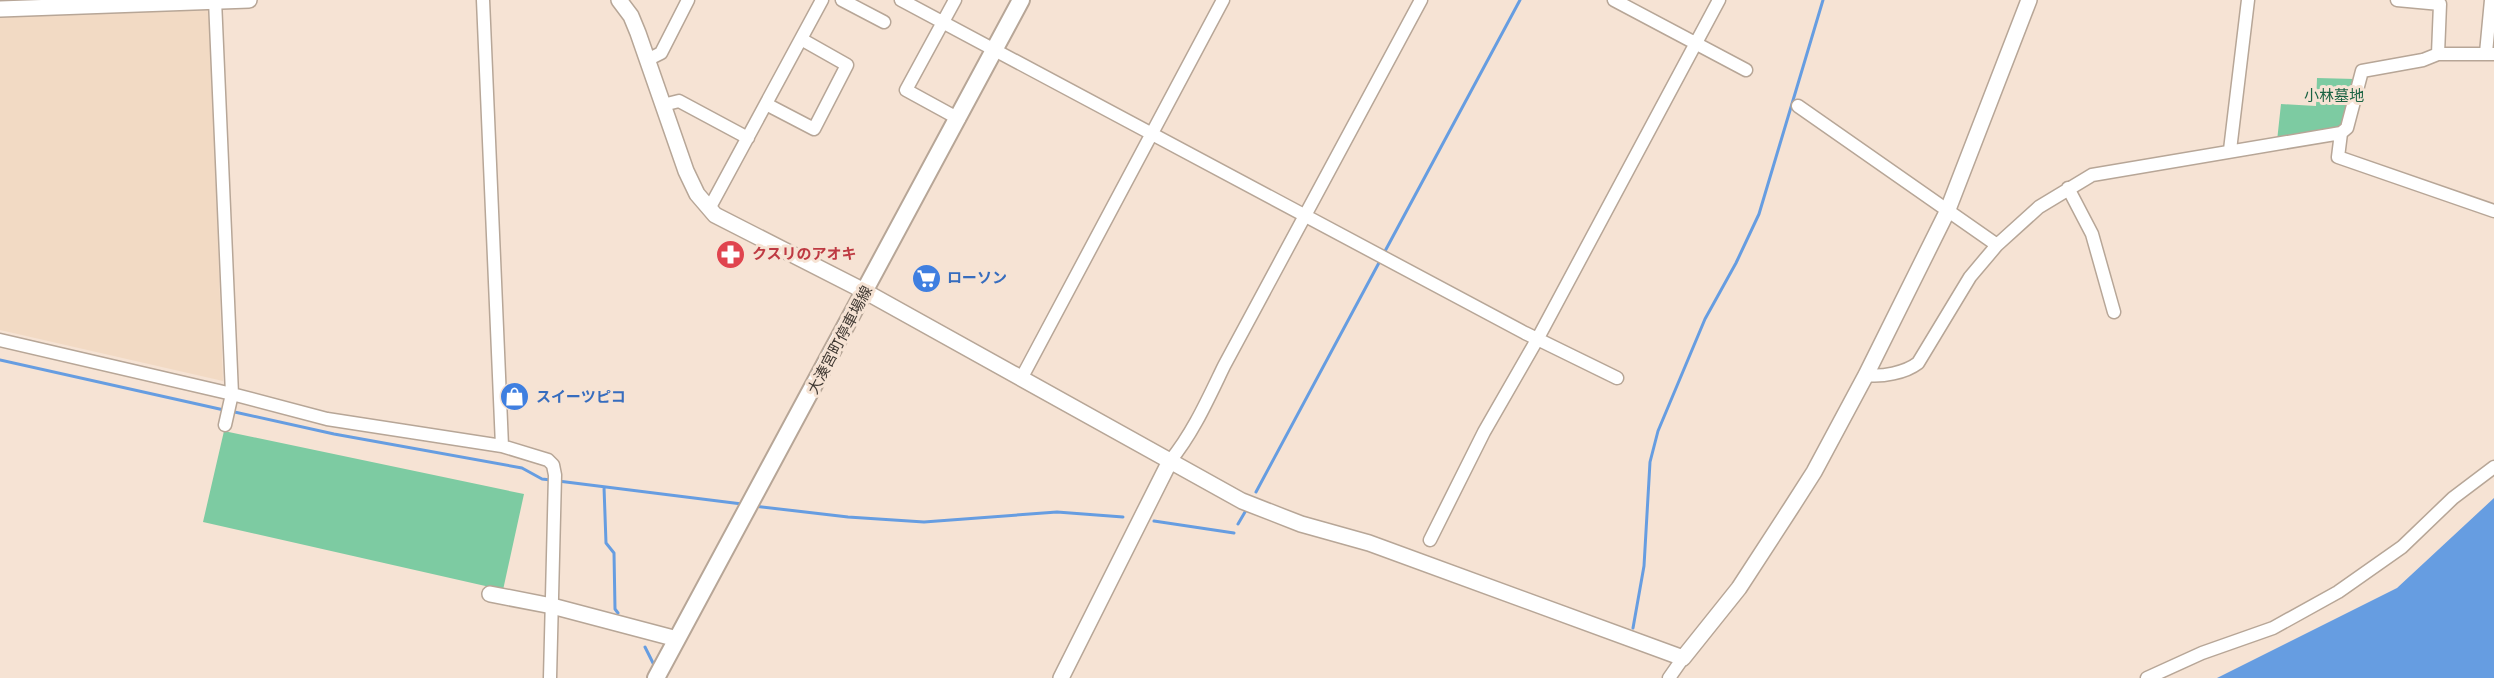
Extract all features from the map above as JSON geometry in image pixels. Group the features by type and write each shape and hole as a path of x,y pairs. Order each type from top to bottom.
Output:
{"main road":[{"name":"大湊宮町停車場線","path":"659,673 866,292 1021,0"}],"street":[{"path":"0,9 249,0"},
{"path":"483,0 502,446"},
{"path":"647,60 661,53 688,0"},
{"path":"709,209 822,0"},
{"path":"842,0 884,22"},
{"path":"901,0 1617,378"},
{"path":"955,0 906,90 959,119"},
{"path":"1021,379 1223,0"},
{"path":"1061,678 1170,461 1204,407 1421,0"},
{"path":"1614,0 1746,70"},
{"path":"1430,540 1479,441 1538,338 1719,0"},
{"path":"1669,678 1739,588 1797,499 1866,375 1947,212 2029,0"},
{"path":"2230,150 2248,0"},
{"path":"2397,0 2440,4 2438,54"},
{"path":"1866,375 1874,376 1910,370 1918,363 1970,277 1998,245 2038,207 2068,188 2092,175 2342,133 2347,128 2362,71 2422,60 2438,54 2490,53 2492,0"},
{"path":"215,1 232,394 225,425"},
{"path":"622,1 631,16 686,171 697,194 709,209 723,219 866,292 1242,501 1271,514 1369,543 1683,658"},
{"path":"766,104 814,129 847,65 801,39"},
{"path":"663,105 679,101 748,138"},
{"path":"1798,106 1947,212 1998,245"},
{"path":"2342,133 2338,157 2494,211"},
{"path":"2068,188 2092,234 2114,312"},
{"path":"0,340 232,394 327,419 502,446 548,460 553,465 555,481 550,678"},
{"path":"2147,678 2202,652 2272,628 2338,592 2402,547 2453,498 2494,467"},
{"path":"490,594 552,606 677,639"}],"shaded area":[{"path":"0,0 209,0 223,381 0,330"}],"green space":[{"name":"小林墓地","path":"2317,78 2355,79 2344,126 2340,130 2277,141 2281,104 2316,106"},
{"path":"224,431 524,494 503,590 203,522"}],"water":[{"path":"2494,498 2494,678 2217,678 2397,588"}],"waterway":[{"path":"1384,253 1520,0"},
{"path":"1633,628 1644,566 1650,462 1658,431 1705,319 1736,263 1759,214 1823,0"},
{"path":"1256,492 1381,259"},
{"path":"0,360 224,410"},
{"path":"230,411 334,434 522,468 542,479 551,480"},
{"path":"558,481 742,504"},
{"path":"604,487 606,543 614,553 615,609 618,613"},
{"path":"754,506 848,517 924,522 1057,512 1123,517"},
{"path":"1238,524 1245,512"},
{"path":"1154,521 1234,533"},
{"path":"645,647 655,667"}],"place":[{"name":"クスリのアオキ","path":"731,254"},
{"name":"ローソン","path":"926,278"},
{"name":"スイーツピコ","path":"515,397"}]}
